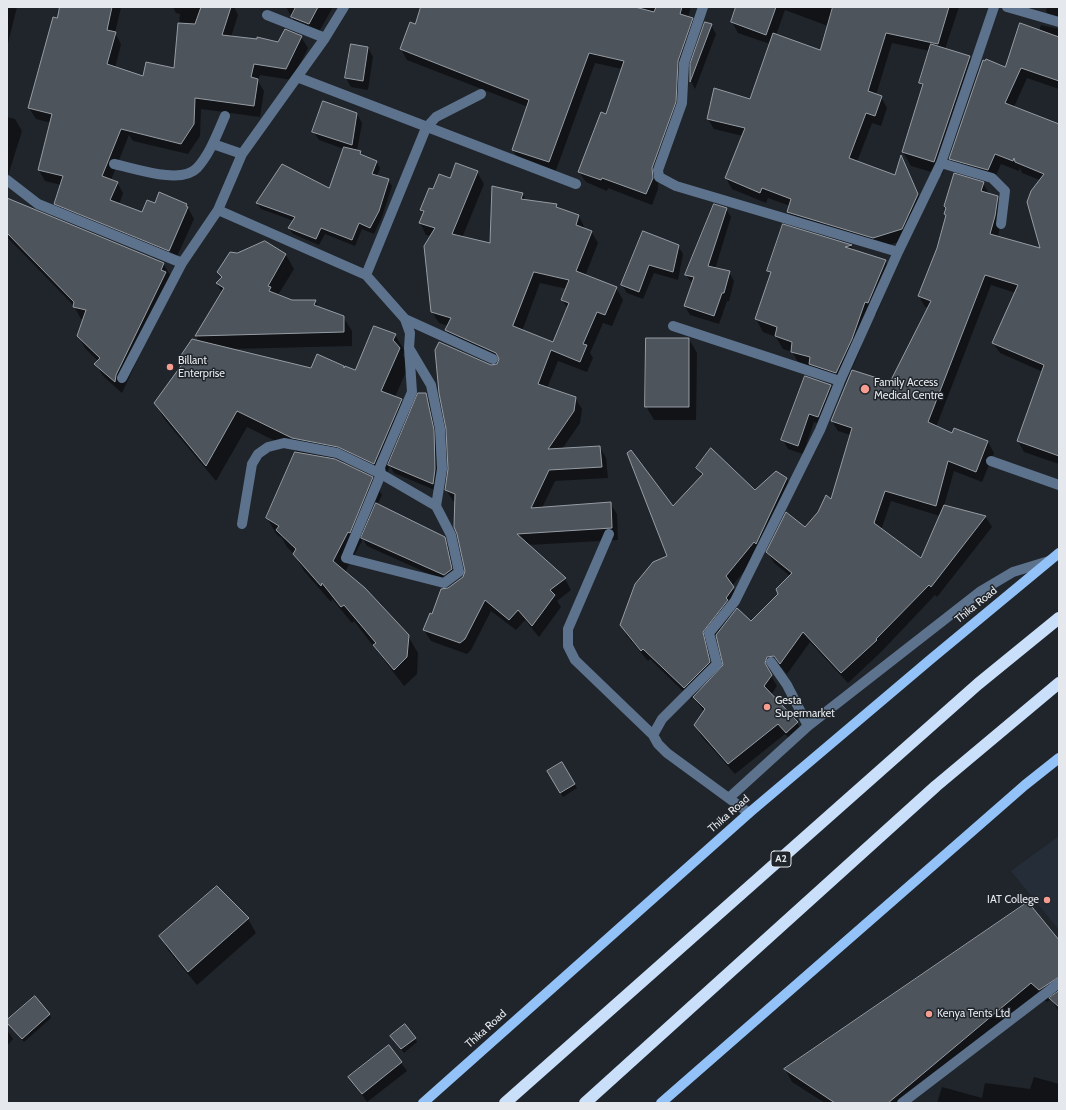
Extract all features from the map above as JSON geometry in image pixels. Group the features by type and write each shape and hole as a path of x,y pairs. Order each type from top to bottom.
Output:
{"highway":[{"name":"A2","path":"505,1103 978,684 1059,618"},
{"path":"585,1103 936,786 1059,683"}],"main road":[{"name":"Thika Road","path":"423,1103 749,813 1059,553"},
{"path":"661,1103 1013,795 1059,758"}],"street":[{"path":"122,378 182,263 218,210 242,154 325,38 344,7"},
{"path":"702,7 684,63 682,103 658,170 659,177 676,186 898,252"},
{"path":"653,735 662,719 718,664 709,633 735,601 820,430 840,381 898,252 941,164 994,7"},
{"path":"1007,7 1059,22"},
{"path":"267,15 325,38"},
{"path":"297,77 426,128 576,184"},
{"path":"366,275 426,128 436,117 481,94"},
{"path":"114,164 169,176 186,175 197,168 213,144 225,116"},
{"path":"213,144 242,154"},
{"path":"941,164 992,178 997,182 1005,191 1002,224"},
{"path":"7,180 38,204 182,263"},
{"path":"218,210 366,275 404,319 410,333 409,348 412,392 380,467 381,474 346,558 444,583 459,572 451,535 436,506 381,474 337,453 284,443 268,447 258,454 252,464 242,524"},
{"path":"404,319 493,359"},
{"path":"673,326 840,381"},
{"path":"409,348 431,385 440,429 442,470 436,506"},
{"path":"991,461 1059,485"},
{"path":"609,534 568,629 568,646 575,660 653,735 658,744 667,753 730,797 749,813"},
{"path":"730,797 808,726 981,591 1013,572 1049,561"},
{"path":"771,662 788,685 808,726"},
{"path":"902,1103 1059,983"}],"shaded area":[{"name":"IAT College","path":"1059,836 1059,930 1011,871"}],"building":[{"path":"60,7 112,7 107,30 116,32 107,64 143,76 146,62 174,68 178,23 195,24 201,7 231,7 222,35 257,39 257,37 278,42 285,29 302,36 286,69 254,64 251,77 258,79 254,106 195,98 194,124 181,144 121,129 102,176 118,182 110,200 142,212 147,200 155,203 159,192 187,204 186,206 188,207 169,251 54,204 63,176 38,170 52,114 28,108 53,17 57,18"},
{"path":"296,7 318,7 309,24 291,17"},
{"path":"421,7 635,7 654,12 656,7 682,7 680,14 693,18 678,61 676,102 652,168 653,178 646,194 602,178 601,180 578,172 601,112 606,114 624,61 589,53 549,162 512,150 529,100 400,49 410,22 415,24"},
{"path":"736,7 776,7 766,35 731,22"},
{"path":"833,7 949,7 938,44 886,33 868,91 882,96 875,116 866,113 849,158 895,175 901,155 918,194 902,229 873,238 787,212 791,199 762,188 760,193 725,178 745,128 707,119 714,88 750,99 773,33 820,50"},
{"path":"705,22 712,24 690,82 690,64"},
{"path":"1020,23 1059,37 1059,81 1021,68 1005,103 1059,124 1059,456 1017,441 1044,365 992,343 1018,285 985,275 928,422 952,433 954,428 988,441 976,472 948,461 936,506 885,491 874,523 921,558 944,505 986,516 931,587 929,585 876,639 877,640 841,673 803,632 780,664 774,656 767,657 765,663 772,675 764,686 798,722 786,733 778,724 728,764 694,725 705,709 693,697 723,665 716,635 737,608 751,621 778,594 776,589 792,573 766,552 786,512 805,527 818,512 826,495 831,499 852,428 831,421 852,370 890,382 931,301 918,296 937,248 946,215 944,214 946,208 944,206 954,173 984,182 981,191 998,196 990,234 1040,248 1027,202 1031,191 1044,174 1015,162 1014,158 1013,161 995,154 988,170 949,159 983,60 985,61 986,59 1005,67"},
{"path":"351,44 368,47 363,81 345,78"},
{"path":"931,44 970,56 934,162 902,152 923,84 919,83"},
{"path":"323,101 357,113 352,145 312,132"},
{"path":"344,147 361,151 360,154 377,161 372,174 389,179 379,211 370,228 359,223 352,240 321,228 316,239 288,228 295,217 256,203 282,164 329,188"},
{"path":"456,163 478,171 452,234 490,243 492,186 523,193 521,199 557,204 556,207 579,215 576,225 592,231 576,271 617,287 605,315 597,312 583,344 587,345 580,362 551,350 538,384 576,397 574,411 548,449 600,446 602,467 549,470 531,508 611,502 612,528 517,534 566,578 550,590 555,595 532,626 518,610 509,620 485,600 465,639 460,643 423,630 430,613 432,614 441,589 448,588 463,577 465,571 457,534 454,527 455,494 445,490 448,469 446,429 439,393 435,350 439,342 491,365 497,364 499,359 496,353 445,330 451,318 431,312 424,246 435,228 419,223 424,211 420,210 429,188 433,189 439,174 450,178","holes":["534,272 569,280 561,300 569,303 553,342 513,326"]},
{"path":"7,198 164,263 161,270 166,272 116,375 115,382 94,364 100,358 77,336 86,310 73,307 74,302 7,233"},
{"path":"714,204 727,208 708,266 730,271 724,293 722,293 714,316 684,306 694,277 685,275"},
{"path":"783,224 852,245 845,247 886,260 868,303 865,302 852,339 836,373 809,364 810,357 791,352 792,342 775,336 777,327 755,319 771,272 767,271"},
{"path":"643,231 679,245 673,272 649,265 639,292 621,285"},
{"path":"265,241 286,254 268,286 271,287 269,291 292,300 316,300 314,305 344,316 344,332 195,336 224,288 216,283 222,277 217,272 230,252 237,253"},
{"path":"374,326 396,334 393,340 400,348 381,391 402,399 374,464 338,447 292,438 237,411 206,466 154,403 183,363 179,358 192,339 311,368 317,354 344,366 344,368 345,366 355,370"},
{"path":"646,338 689,338 689,407 645,407"},
{"path":"805,376 831,385 818,417 809,414 798,446 781,440"},
{"path":"418,393 426,393 434,430 435,469 433,484 388,465"},
{"path":"711,448 755,490 776,471 787,478 756,544 754,542 726,576 734,587 726,598 728,600 703,632 710,662 684,688 643,649 641,651 620,625 635,584 653,562 667,556 627,453 631,450 673,506 703,474 696,468"},
{"path":"295,452 335,459 373,477 350,533 348,532 333,561 365,588 409,635 407,657 394,670 373,645 376,643 344,605 341,607 322,583 321,586 293,554 296,549 276,530 279,526 266,518"},
{"path":"376,503 445,537 452,569 444,575 361,538"},
{"path":"562,762 575,784 560,793 547,771"},
{"path":"217,886 249,918 188,972 159,936"},
{"name":"Kenya Tents Ltd","path":"1028,902 1059,940 1059,977 1039,990 1031,983 888,1103 835,1103 784,1069"},
{"path":"1059,991 1059,1007 1049,998"},
{"path":"35,996 50,1014 22,1039 7,1023 7,1020"},
{"path":"405,1024 416,1038 401,1049 390,1036"},
{"path":"389,1045 402,1062 362,1094 348,1077"}],"place":[{"name":"Billant Enterprise","path":"170,367"},
{"name":"Family Access Medical Centre","path":"865,389"},
{"name":"Gesta Supermarket","path":"767,707"},
{"name":"IAT College","path":"1047,900"},
{"name":"Kenya Tents Ltd","path":"929,1014"}]}
